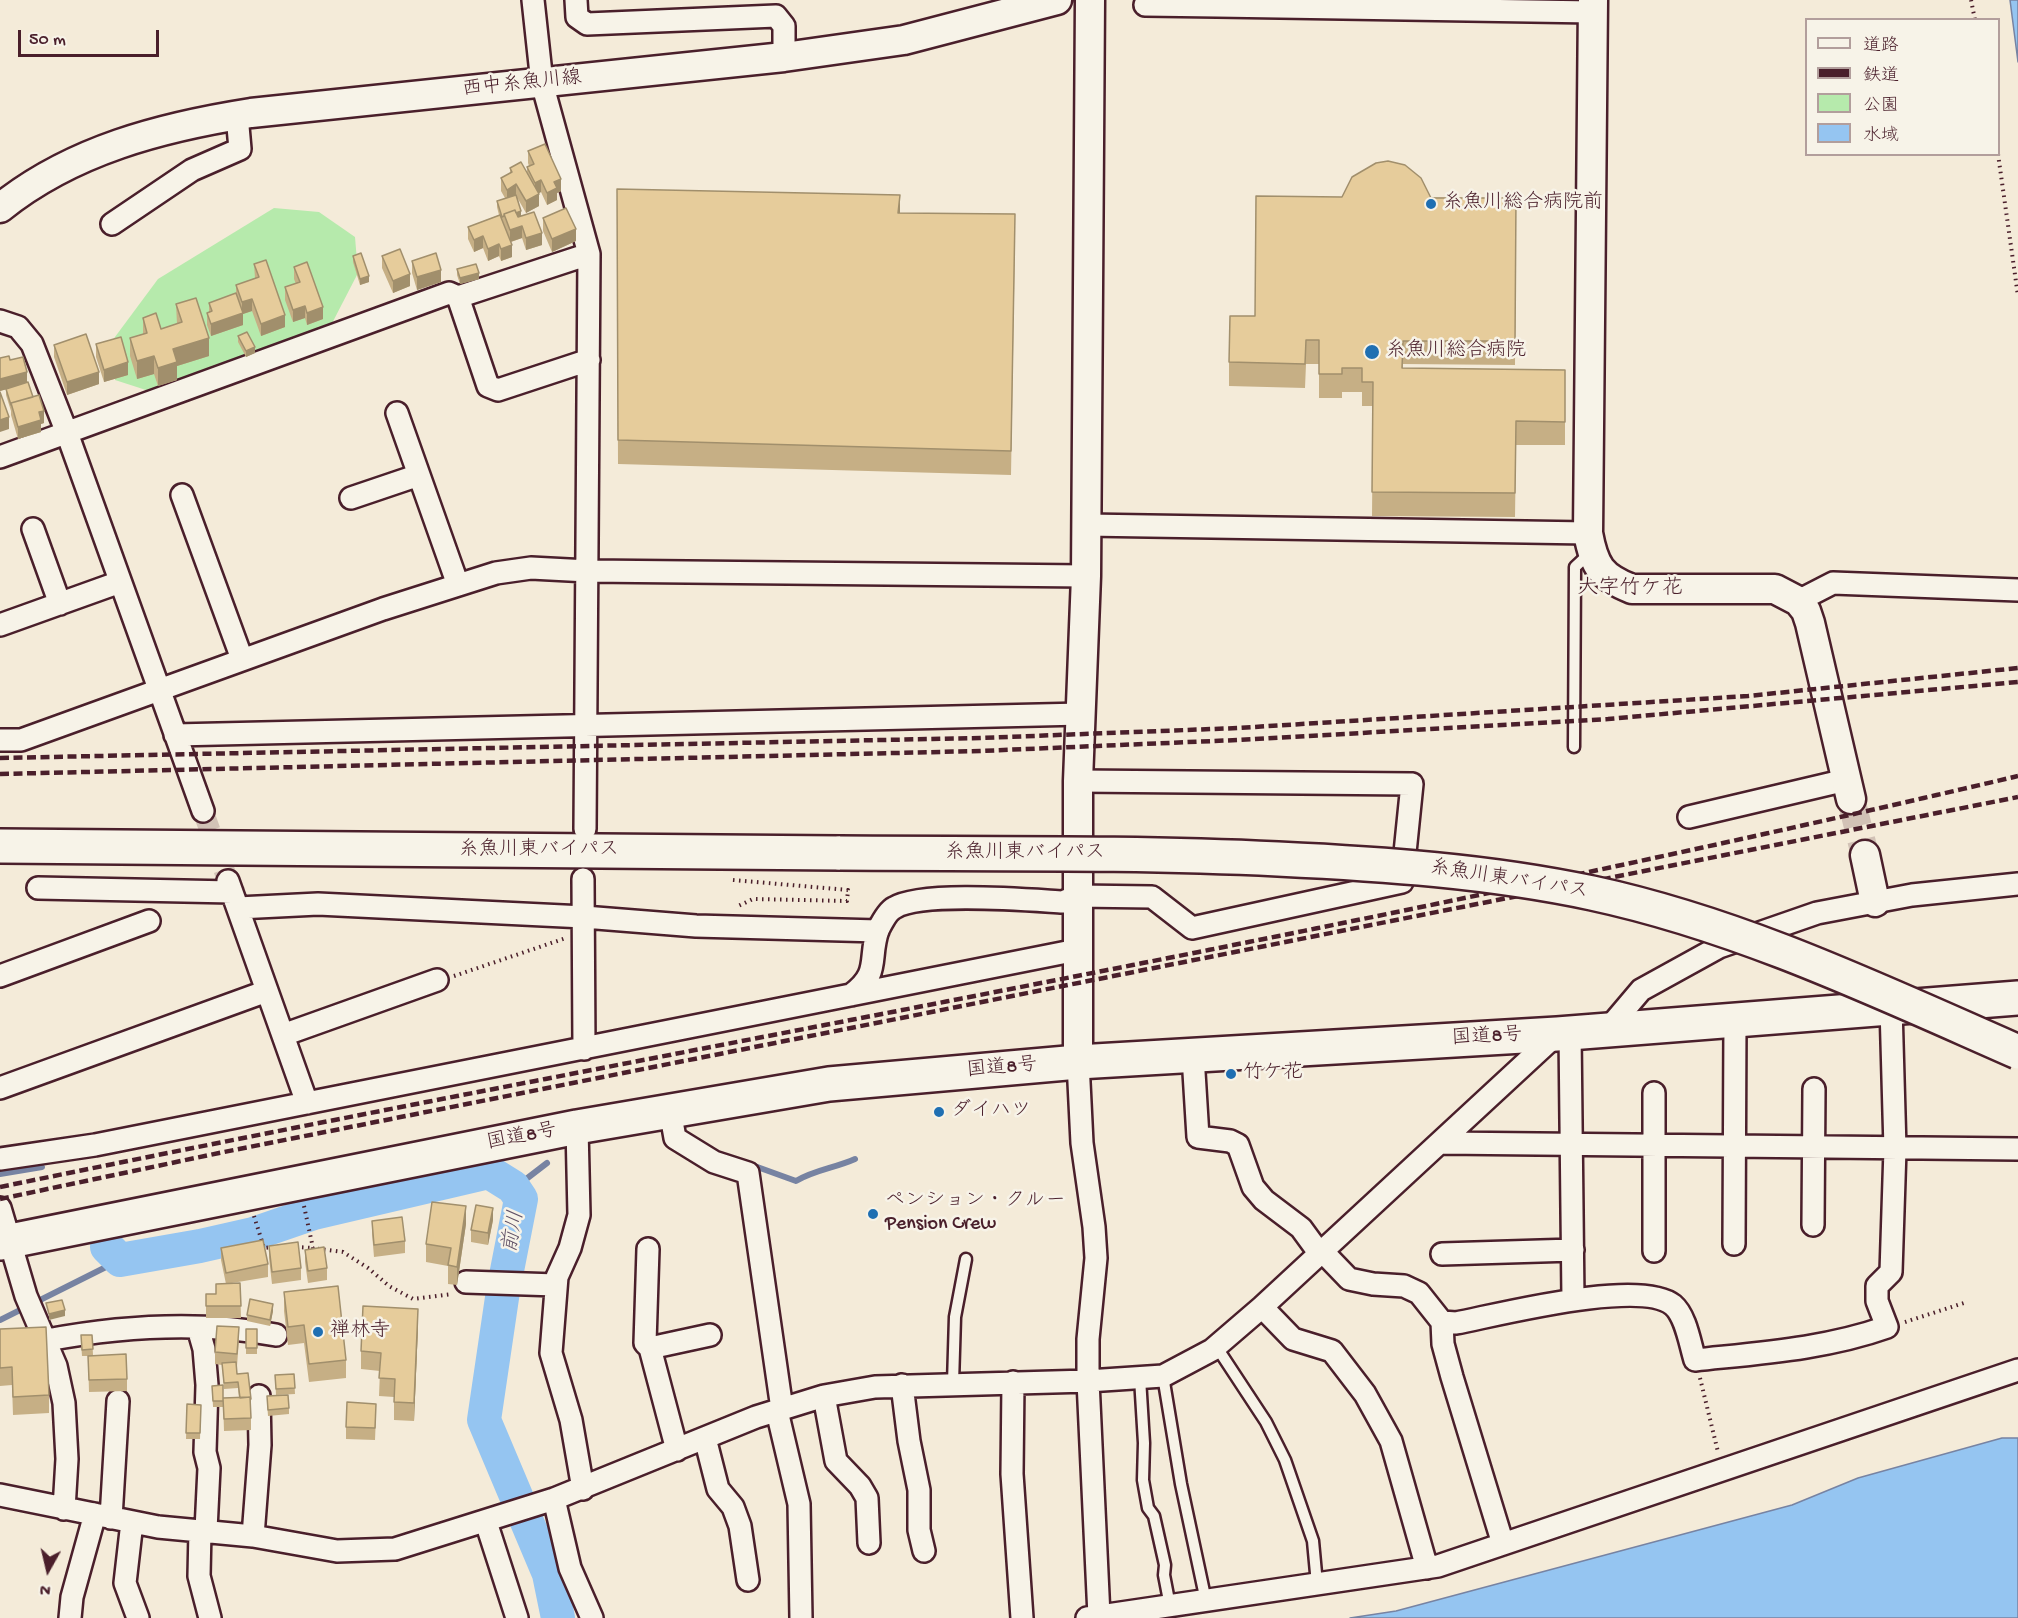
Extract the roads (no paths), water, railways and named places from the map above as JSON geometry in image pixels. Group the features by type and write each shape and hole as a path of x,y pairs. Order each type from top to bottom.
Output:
{"highway":[{"name":"糸魚川東バイパス","path":"0,846 1206,855 1423,868 1529,881 1594,893 1646,908 1772,947 2018,1052"},
{"name":"国道8号","path":"4,1242 577,1127 829,1084 1078,1062 1564,1033 2018,998"}],"street":[{"path":"533,0 543,83 589,254 585,830"},
{"path":"576,0 577,17 586,24 776,16 784,26 784,57"},
{"name":"西中糸魚川線","path":"0,208 44,179 116,144 186,123 237,115 784,57 904,40 1057,0"},
{"path":"1090,0 1086,576 1078,781 1077,950 1078,1062 1082,1143 1096,1258 1088,1339 1093,1617 1427,1568 2018,1370"},
{"path":"1145,5 1216,3 1593,6 1590,542 1599,568 1612,581 1632,589 1774,589 1797,601 1806,611 1810,623 1849,789 1689,817"},
{"path":"112,224 192,170 240,149 237,115"},
{"path":"0,457 449,293 458,297 589,254"},
{"path":"458,297 489,386 498,390 589,360"},
{"path":"0,321 18,327 32,344 67,434 203,811"},
{"path":"397,413 458,585"},
{"path":"351,498 419,475"},
{"path":"182,495 242,659"},
{"path":"1086,525 1590,542"},
{"path":"33,529 60,604"},
{"path":"0,740 21,740 383,609 496,573 531,568 588,571 1086,576"},
{"path":"0,625 120,582"},
{"path":"1797,601 1833,583 2018,590"},
{"path":"175,735 586,728 1082,714"},
{"path":"851,995 864,985 872,972 878,931 892,908 916,899 1063,902 1077,896 1152,897 1192,928 1402,882 1412,784 1078,781"},
{"path":"1865,855 1875,902"},
{"path":"583,879 584,1049"},
{"path":"1608,1029 1641,990 1719,947 1817,913 1875,902 2018,884"},
{"path":"38,888 233,894 318,904 584,924 878,931"},
{"path":"233,894 307,1103"},
{"path":"0,976 149,921"},
{"path":"0,1159 95,1145 1077,950"},
{"path":"283,1035 437,980"},
{"path":"0,1088 267,991"},
{"path":"1442,1322 1456,1323 1573,1300 1634,1295 1656,1298 1673,1305 1682,1321 1695,1360 1812,1347 1860,1337 1887,1328 1876,1301 1877,1286 1891,1272 1895,1149 1891,1007"},
{"path":"1734,1244 1735,1020"},
{"path":"1564,1033 1572,1146 1573,1300"},
{"path":"0,1495 132,1522 254,1536 337,1551 395,1549 492,1521 547,1502 705,1438 824,1396 902,1385 1088,1381 1163,1376 1216,1346 1262,1307 1564,1033"},
{"path":"1193,1056 1198,1137 1230,1141 1238,1145 1253,1187 1264,1200 1301,1228 1321,1253 1349,1279 1373,1284 1404,1286 1419,1293 1442,1322 1443,1344 1452,1377 1503,1544"},
{"path":"1813,1225 1814,1089"},
{"path":"1654,1094 1654,1251"},
{"path":"670,1110 675,1138 714,1162 748,1173 780,1410 799,1504 801,1618"},
{"path":"577,1127 579,1215 556,1284 550,1353 571,1420 583,1489"},
{"path":"1442,1143 1735,1148 2018,1149"},
{"path":"0,1208 4,1242 47,1340 56,1366 64,1403 67,1459 64,1509"},
{"path":"648,1249 645,1343 650,1348 677,1450"},
{"path":"1442,1254 1573,1250"},
{"path":"466,1282 556,1284"},
{"path":"1262,1307 1293,1339 1332,1351 1365,1394 1391,1441 1427,1568"},
{"path":"47,1340 134,1326 253,1330 276,1335"},
{"path":"198,1328 204,1349 207,1384 205,1452 209,1468 199,1576 210,1618"},
{"path":"650,1348 710,1335"},
{"path":"1013,1382 1012,1474 1022,1618"},
{"path":"902,1385 909,1441 919,1490 919,1530 924,1551"},
{"path":"254,1536 260,1445 258,1396"},
{"path":"824,1396 836,1461 860,1486 867,1498 869,1543"},
{"path":"70,1618 72,1597 103,1516 118,1401"},
{"path":"705,1438 718,1489 733,1507 740,1526 748,1581"},
{"path":"547,1502 570,1568 592,1618"},
{"path":"492,1521 517,1618"},
{"path":"132,1522 125,1584 138,1618"}],"lane":[{"path":"1574,747 1575,567 1590,542"},
{"path":"953,1383 955,1317 966,1260"},
{"path":"1216,1346 1266,1422 1285,1460 1313,1541 1317,1584"},
{"path":"1163,1376 1181,1484 1206,1600"},
{"path":"1140,1378 1144,1443 1143,1480 1148,1508 1154,1516 1165,1565 1164,1575 1170,1606"}],"water":[{"path":"2010,0 2018,0 2018,62"},
{"path":"2002,1438 2018,1438 2018,1618 1350,1618 1396,1611 1792,1505 1858,1478"}],"waterway":[{"path":"749,1164 796,1181 855,1159"},
{"path":"517,1192 521,1183 547,1163"},
{"path":"0,1174 42,1167"},
{"name":"前川","path":"107,1247 120,1260 200,1246 253,1234 314,1213 489,1172 513,1187 521,1199 503,1291 484,1420 549,1574 558,1618"},
{"path":"0,1320 120,1260"}],"tunnel":[{"path":"1851,799 1865,855"},
{"path":"203,811 228,881"}],"railway":[{"path":"0,758 980,738 1238,728 1748,696 2018,668"},
{"path":"0,774 980,751 1237,740 1608,719 2018,682"},
{"path":"0,1187 1263,939 1767,833 2018,776"},
{"path":"0,1199 219,1153 2018,797"}],"place":[{"name":"糸魚川総合病院前","path":"1431,204"},
{"name":"糸魚川総合病院","path":"1372,352"},
{"name":"竹ケ花","path":"1231,1074"},
{"name":"ダイハツ","path":"939,1112"},
{"name":"ペンション・クルー Pension Crew","path":"873,1214"},
{"name":"禅林寺","path":"318,1332"}],"district":[{"name":"大字竹ケ花","path":"1630,590"}]}
